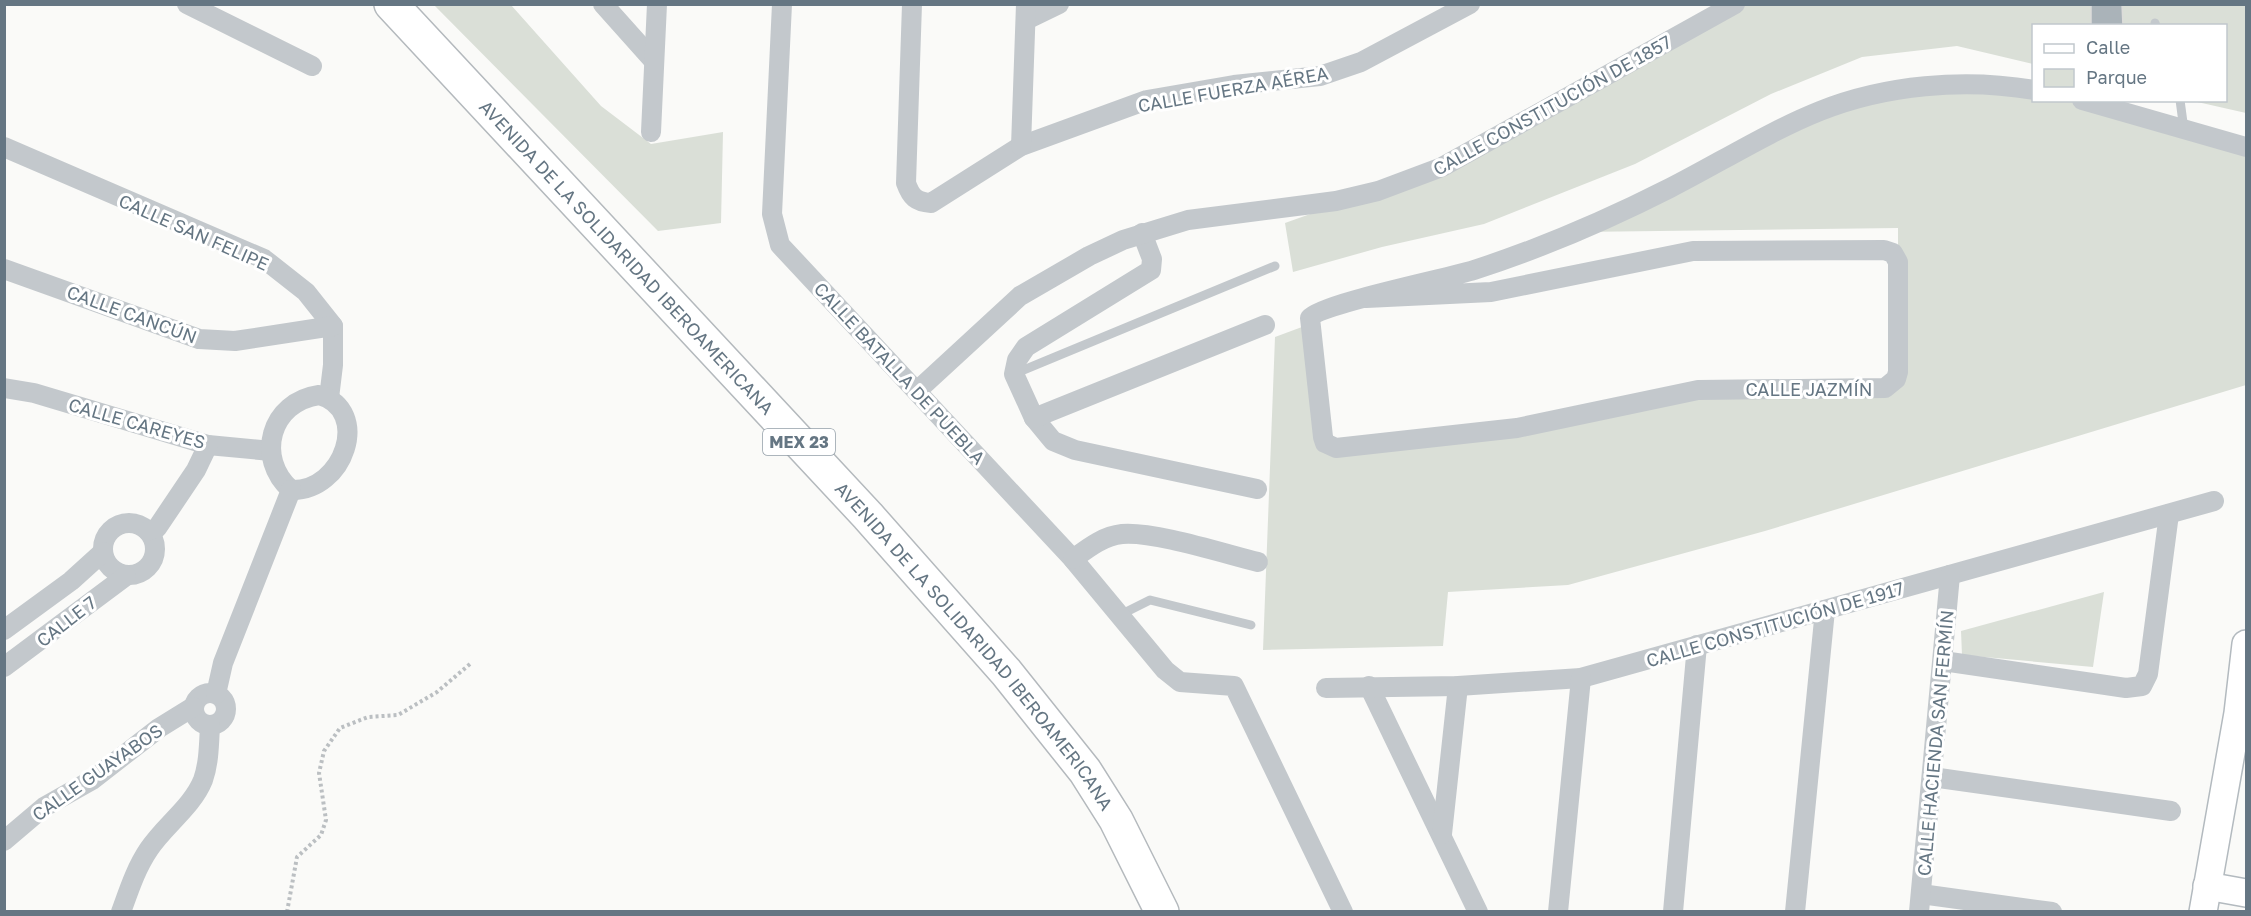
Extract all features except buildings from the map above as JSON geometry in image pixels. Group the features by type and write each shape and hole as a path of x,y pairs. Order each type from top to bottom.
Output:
{"highway":[{"name":"AVENIDA DE LA SOLIDARIDAD IBEROAMERICANA","path":"391,4 868,516 1006,672 1085,771 1116,820 1162,912"}],"street":[{"path":"187,4 312,66"},
{"path":"603,4 653,60"},
{"path":"651,132 657,4"},
{"name":"CALLE BATALLA DE PUEBLA","path":"782,4 772,214 780,245 918,390 1073,559 1165,670 1180,682 1202,686 1234,686 1343,912"},
{"name":"CALLE FUERZA AÉREA","path":"912,4 906,183 911,196 921,202 941,199 1021,146 1147,100 1234,85 1320,76 1361,62 1470,4"},
{"path":"1021,146 1026,12 1059,4"},
{"name":"CALLE CONSTITUCIÓN DE 1857","path":"918,390 1020,296 1089,256 1142,233 1188,220 1336,201 1378,191 1442,167 1735,4"},
{"name":"CALLE JAZMÍN","path":"1366,298 1491,292 1693,251 1884,250 1893,252 1898,262 1898,372 1891,384 1878,390 1698,390 1518,428 1330,447 1323,438 1310,318 1318,311 1366,298 1473,270 1578,232 1819,112 1861,98 1882,92 1953,85 2013,86 2032,90"},
{"path":"2089,102 2247,147"},
{"name":"CALLE SAN FELIPE","path":"4,147 264,259 306,292 333,326"},
{"path":"1142,233 1152,259 1151,270 1026,347 1017,360 1014,374 1034,418 1053,441 1075,450 1257,489"},
{"name":"CALLE CANCÚN","path":"4,269 199,339 235,341 333,326"},
{"path":"1034,418 1265,325"},
{"path":"329,398 333,365 333,326"},
{"name":"CALLE CAREYES","path":"4,388 34,393 208,444 271,451"},
{"path":"309,397 329,398 337,404 345,420 346,444 343,456 330,476 319,485 302,491 291,490 278,476 271,451 275,427 288,408 309,397"},
{"path":"148,531 157,528 196,470 208,444"},
{"path":"216,694 223,663 291,490"},
{"name":"CALLE CONSTITUCIÓN DE 1917","path":"1326,688 1458,686 1581,678 2214,501"},
{"path":"1943,661 2126,688 2142,686 2148,674 2169,514"},
{"path":"135,523 148,531 155,544 155,556 148,568 138,575 126,576 110,567 103,552 104,542 109,532 120,524 135,523"},
{"path":"1073,559 1096,542 1122,534 1146,535 1258,562"},
{"name":"CALLE 7","path":"4,630 71,581 103,552"},
{"name":"CALLE HACIENDA SAN FERMÍN","path":"1920,903 1950,575"},
{"name":"CALLE 7","path":"4,667 126,576"},
{"path":"1795,912 1825,610"},
{"path":"2247,644 2242,714 2205,899 2247,893"},
{"path":"1673,912 1697,645"},
{"path":"1558,912 1581,678"},
{"path":"1369,686 1478,912"},
{"path":"1442,834 1458,686"},
{"path":"204,694 216,694 225,702 226,714 222,721 210,725 199,722 193,707 204,694"},
{"name":"CALLE GUAYABOS","path":"4,841 44,807 92,780 159,728 193,707"},
{"path":"121,912 140,864 149,849 202,782 207,764 210,725"},
{"path":"1932,777 2171,811"},
{"path":"1920,903 2052,912"}],"lane":[{"path":"2180,102 2184,130"},
{"path":"1014,374 1275,266"},
{"path":"1120,615 1146,601 1154,600 1251,625"}],"path":[{"path":"287,912 297,857 321,835 326,820 319,773 324,751 340,728 368,717 398,715 437,692 470,664"}],"green space":[{"path":"434,5 511,5 601,106 651,144 723,132 721,223 658,231"},
{"path":"1736,5 2246,5 2246,113 2197,102 2227,102 2227,24 2032,24 2032,64 1957,46 1862,57 1771,94 1635,164 1484,224 1382,247 1293,272 1285,223 1442,167"},
{"path":"1882,92 2032,93 2032,102 2087,102 2246,143 2246,385 1765,531 1568,585 1448,592 1443,646 1263,650 1275,337 1310,324 1325,443 1517,428 1698,390 1885,388 1898,372 1898,228 1578,232"},
{"path":"2104,592 2093,667 1962,655 1961,631"}]}
